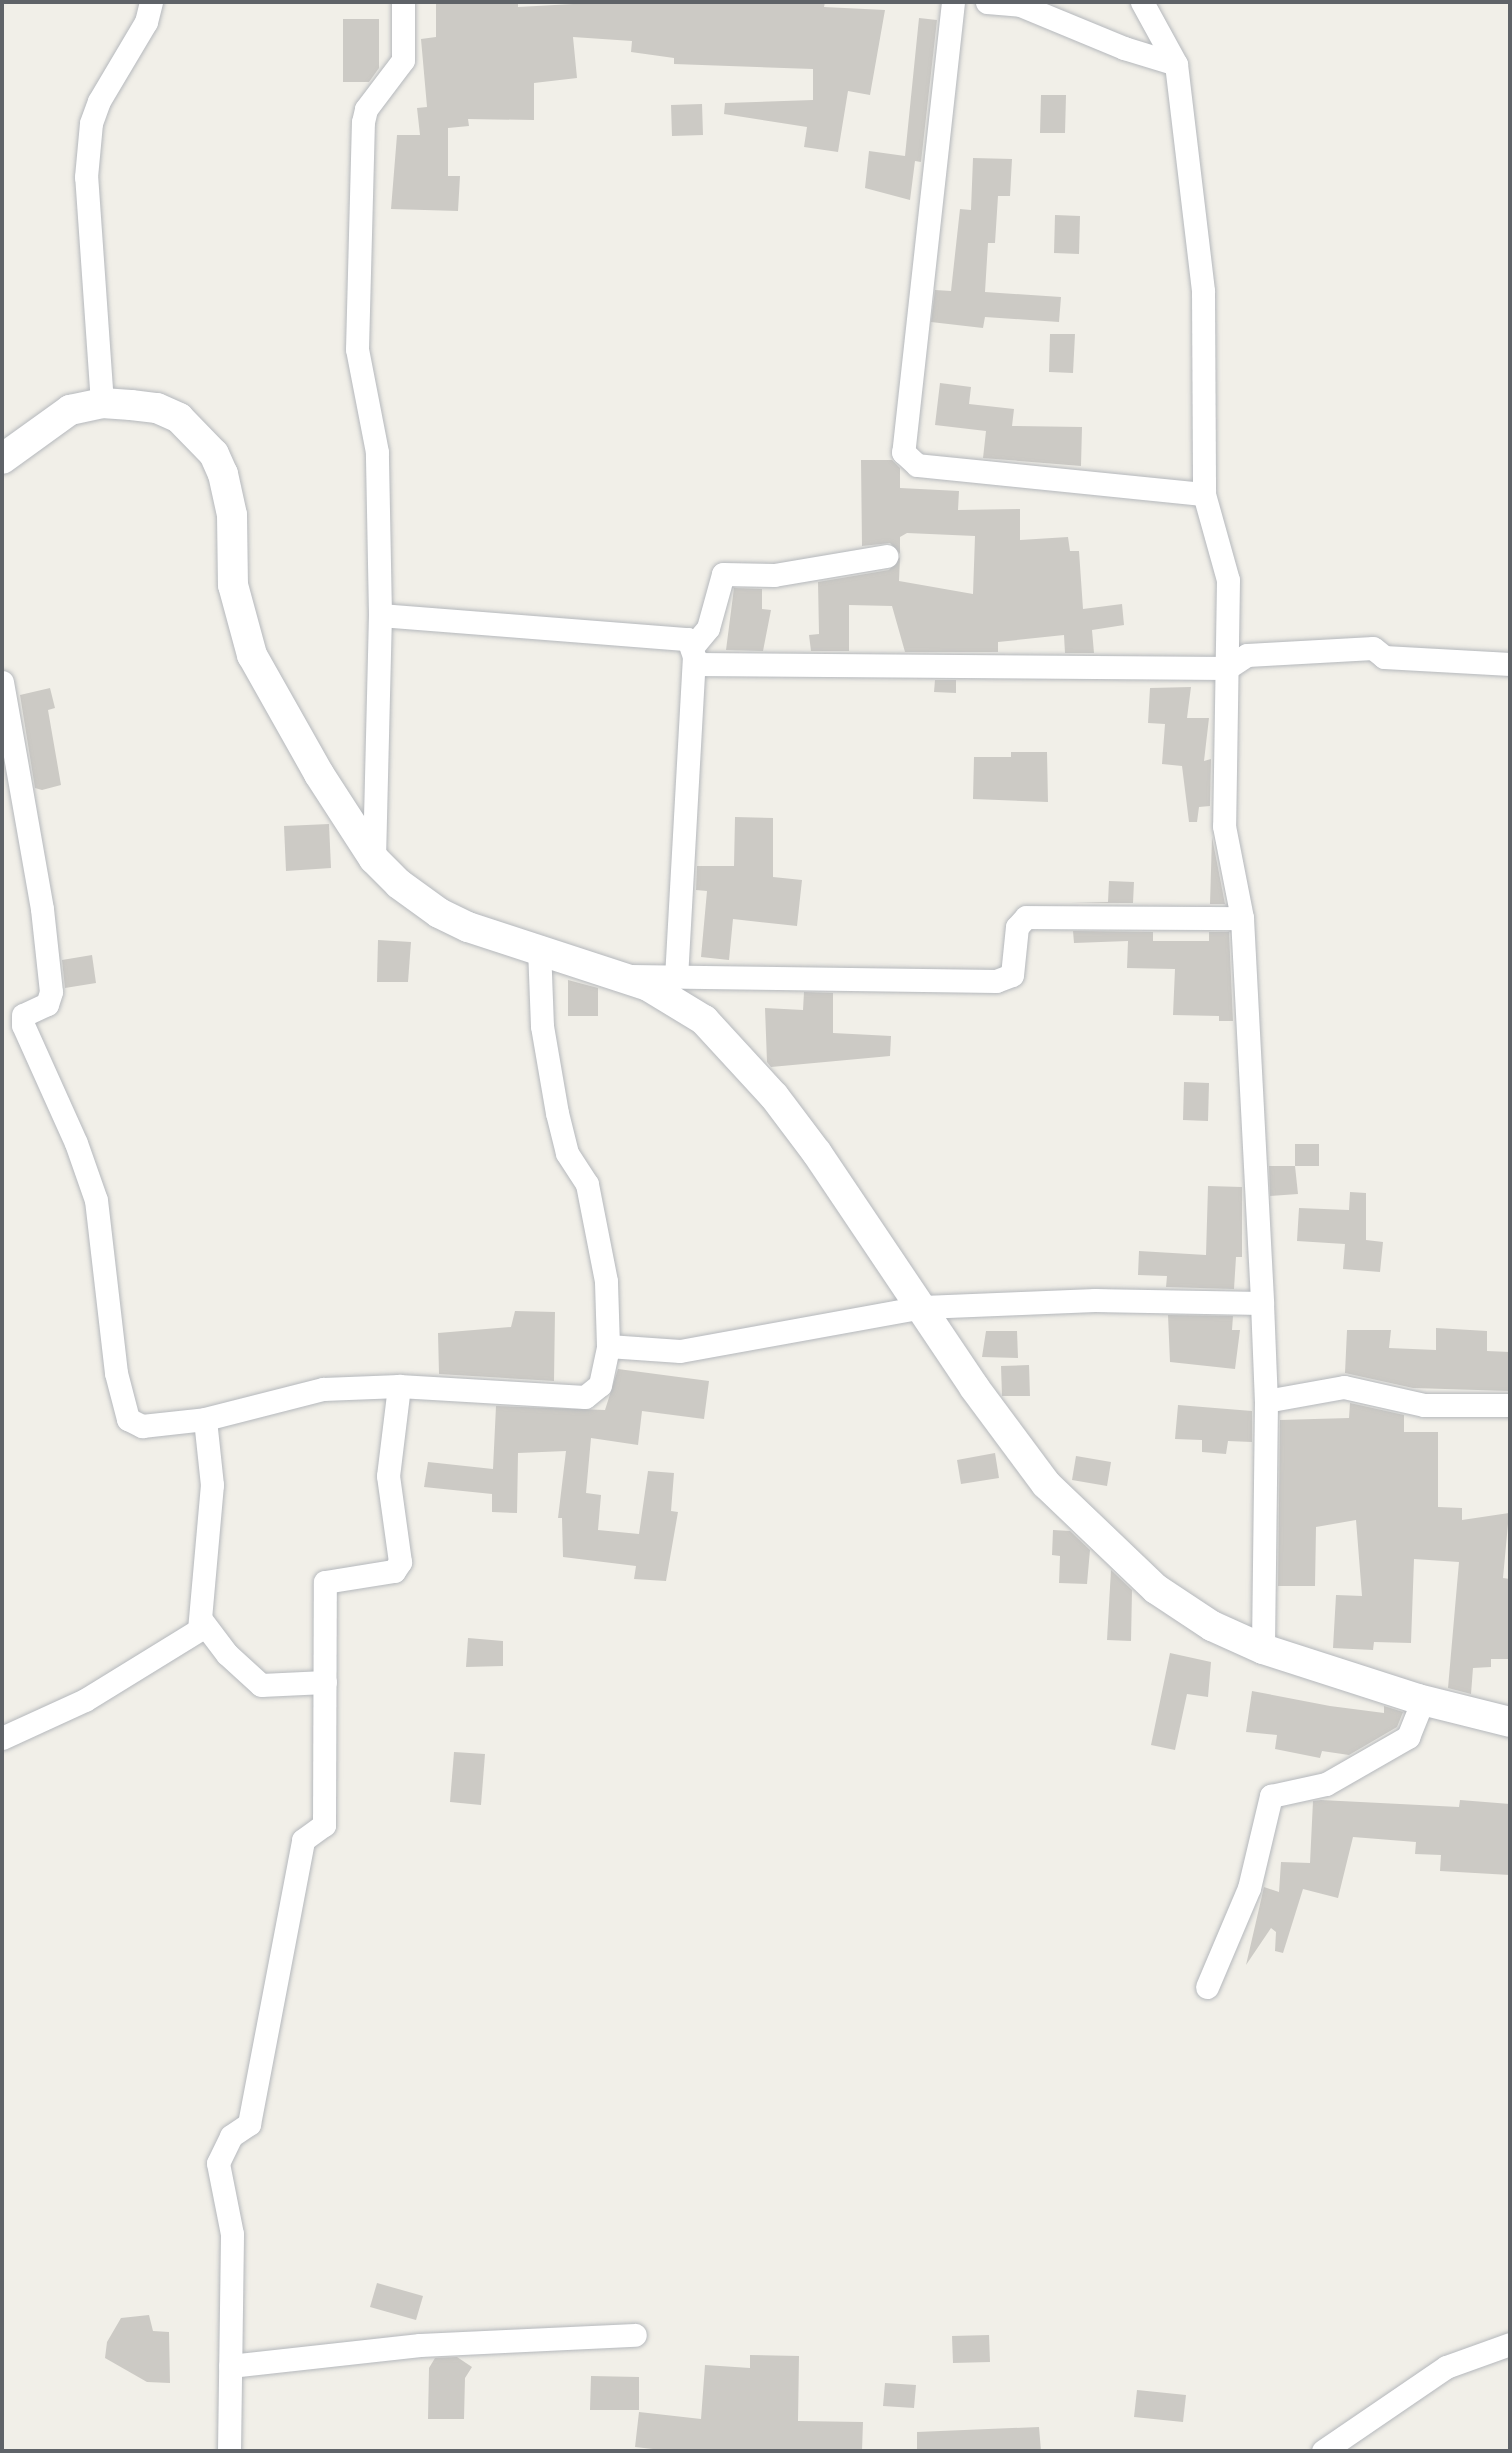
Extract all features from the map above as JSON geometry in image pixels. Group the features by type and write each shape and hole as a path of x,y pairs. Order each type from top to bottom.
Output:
{"street":[{"path":"102,403 86,177 91,123 99,101 146,22 151,2"},
{"path":"374,859 380,615 376,433 357,349 363,122 373,99 404,60 402,2"},
{"path":"953,2 903,452 917,465 1204,494"},
{"path":"987,2 1020,5 1124,48 1175,64"},
{"path":"1142,2 1175,64 1203,291 1204,494 1228,580 1224,827 1242,918 1262,1303 1266,1401 1263,1649"},
{"path":"2,459 70,410 102,403 157,408 179,418 215,454 230,498 233,585 252,655 276,702 374,859 439,913 618,976 686,1006 744,1062 817,1153 923,1307 974,1387 1077,1519 1156,1589 1212,1626 1263,1649 1423,1700 1510,1722"},
{"path":"676,977 693,655 708,628 723,575 736,571 774,575 797,568 886,556"},
{"path":"380,615 678,635 693,655"},
{"path":"693,655 1227,668 1247,655 1373,648 1384,657 1510,664"},
{"path":"2,682 42,909 51,992 47,1004 23,1015 23,1025 76,1143 96,1200 116,1373 128,1419 142,1426 205,1419 323,1389 399,1386 585,1397 598,1391 608,1346 606,1281 586,1184 567,1153 550,1076 542,1026 539,949"},
{"path":"618,976 996,981 1012,975 1017,927 1026,917 1242,918"},
{"path":"608,1346 680,1350 923,1307 1095,1300 1262,1303"},
{"path":"229,2451 232,2234 218,2163 231,2136 249,2124 303,1840 324,1825 325,1582 394,1571 400,1562 388,1476 399,1386"},
{"path":"1266,1401 1344,1387 1424,1405 1510,1405"},
{"path":"2,1738 85,1700 198,1630 202,1621 212,1485 205,1419"},
{"path":"202,1621 227,1654 261,1685 325,1682"},
{"path":"1207,1987 1249,1888 1271,1796 1326,1784 1408,1737 1423,1700"},
{"path":"230,2366 421,2345 635,2335"},
{"path":"1323,2451 1446,2367 1510,2344"}],"building":[{"path":"436,2 518,2 518,7 610,2 825,2 824,7 885,10 870,95 848,91 838,152 804,147 807,127 724,114 725,103 813,100 813,69 674,64 674,58 631,52 632,41 573,37 577,78 534,83 534,120 468,119 469,126 448,128 448,176 460,176 458,211 391,209 397,135 420,135 417,108 427,107 421,39 436,37"},
{"path":"919,18 937,20 921,162 915,161 910,200 865,188 869,151 905,156"},
{"path":"343,19 379,19 379,68 369,82 343,82"},
{"path":"1041,95 1066,95 1065,133 1040,133"},
{"path":"702,104 703,135 672,136 671,105"},
{"path":"973,158 1012,159 1010,196 998,196 995,243 988,243 985,292 1061,297 1059,322 985,317 983,328 931,322 935,290 951,291 960,209 971,210"},
{"path":"1055,215 1080,216 1079,254 1054,253"},
{"path":"1050,334 1075,334 1073,373 1049,372"},
{"path":"940,383 971,387 969,404 1014,409 1012,426 1082,427 1081,466 983,458 986,431 935,425"},
{"path":"861,460 892,460 900,468 900,488 959,491 958,510 1020,509 1020,540 1068,537 1070,551 1079,551 1083,609 1122,604 1124,625 1092,630 1094,653 1065,653 1064,635 998,642 998,652 905,652 892,606 849,605 849,651 811,651 809,635 819,634 818,582 889,570 900,557 899,581 973,594 975,536 907,533 900,537 900,554 890,543 862,546"},
{"path":"734,588 762,589 762,609 771,610 763,651 726,650"},
{"path":"935,680 956,680 956,693 934,692"},
{"path":"1191,687 1187,718 1209,718 1204,761 1211,759 1210,806 1199,807 1197,822 1189,822 1182,766 1162,764 1165,724 1148,723 1150,688"},
{"path":"50,688 55,708 48,710 61,785 42,790 35,788 20,695"},
{"path":"1011,752 1047,752 1048,802 973,799 974,757 1011,757"},
{"path":"735,817 773,818 773,877 802,880 797,926 733,919 729,960 701,957 707,891 696,890 697,866 734,866"},
{"path":"329,824 331,868 286,871 284,826"},
{"path":"1212,837 1225,904 1210,904"},
{"path":"1109,881 1134,882 1133,903 1071,903 1108,902"},
{"path":"1073,931 1153,932 1153,941 1209,941 1209,932 1229,932 1233,1021 1219,1021 1219,1016 1173,1015 1175,969 1127,968 1128,941 1074,943"},
{"path":"378,940 411,942 408,982 377,982"},
{"path":"92,955 96,983 65,988 62,960"},
{"path":"568,980 598,988 598,1016 568,1016"},
{"path":"804,992 833,993 833,1033 891,1036 890,1056 771,1067 767,1062 765,1008 803,1010"},
{"path":"1184,1082 1209,1083 1208,1121 1183,1120"},
{"path":"1295,1144 1319,1144 1319,1166 1295,1166"},
{"path":"1269,1166 1295,1166 1298,1194 1270,1196"},
{"path":"1208,1186 1242,1187 1242,1257 1236,1257 1234,1289 1166,1287 1167,1276 1138,1275 1139,1251 1206,1255"},
{"path":"1350,1192 1366,1193 1366,1240 1383,1242 1380,1272 1343,1269 1345,1244 1297,1241 1299,1208 1349,1210"},
{"path":"515,1311 555,1312 554,1381 439,1374 438,1333 511,1327"},
{"path":"1168,1315 1233,1316 1232,1330 1240,1330 1235,1369 1170,1362"},
{"path":"1436,1328 1487,1331 1487,1351 1510,1352 1510,1391 1413,1388 1345,1373 1347,1330 1391,1330 1389,1348 1436,1350"},
{"path":"986,1331 1017,1331 1018,1358 982,1357"},
{"path":"1029,1365 1030,1396 1002,1396 1001,1366"},
{"path":"618,1369 709,1381 704,1419 642,1411 638,1445 591,1438 586,1493 601,1495 598,1530 639,1534 648,1471 674,1473 671,1511 678,1512 666,1581 634,1579 636,1566 563,1557 562,1518 558,1518 566,1451 518,1453 517,1513 492,1512 492,1494 424,1487 428,1462 493,1469 496,1406 605,1410"},
{"path":"1350,1403 1404,1415 1404,1432 1438,1432 1438,1507 1462,1508 1462,1520 1509,1513 1503,1578 1510,1579 1510,1659 1491,1659 1491,1667 1473,1668 1471,1694 1448,1688 1459,1562 1414,1559 1411,1643 1374,1642 1373,1650 1333,1648 1336,1595 1362,1596 1356,1520 1316,1527 1315,1586 1278,1586 1280,1420 1349,1418"},
{"path":"1178,1405 1252,1411 1252,1442 1228,1441 1226,1454 1202,1452 1202,1440 1175,1439"},
{"path":"995,1453 999,1478 961,1484 957,1460"},
{"path":"1076,1456 1111,1462 1107,1486 1072,1480"},
{"path":"1053,1530 1070,1531 1090,1550 1087,1584 1059,1583 1060,1556 1052,1555"},
{"path":"1111,1570 1132,1590 1131,1641 1107,1640"},
{"path":"468,1638 503,1641 503,1666 466,1667"},
{"path":"1170,1653 1211,1662 1208,1697 1187,1694 1175,1750 1151,1745"},
{"path":"1252,1691 1330,1706 1384,1713 1384,1706 1403,1712 1397,1727 1349,1755 1322,1751 1320,1758 1275,1749 1277,1735 1246,1732"},
{"path":"454,1752 485,1754 481,1805 450,1802"},
{"path":"1460,1800 1510,1804 1510,1875 1440,1871 1441,1855 1415,1854 1416,1842 1353,1837 1338,1898 1303,1889 1283,1953 1275,1951 1276,1932 1271,1928 1246,1965 1264,1887 1279,1892 1281,1862 1310,1863 1313,1801 1459,1807"},
{"path":"377,2283 423,2296 416,2320 370,2307"},
{"path":"149,2315 153,2331 169,2332 170,2383 147,2382 105,2358 107,2342 121,2318"},
{"path":"989,2335 990,2362 953,2363 952,2336"},
{"path":"750,2355 799,2356 798,2421 863,2422 862,2451 671,2451 635,2447 639,2412 701,2419 705,2365 750,2368"},
{"path":"457,2357 472,2367 465,2378 464,2419 428,2419 429,2368 435,2358"},
{"path":"591,2376 639,2377 639,2410 590,2410"},
{"path":"885,2383 916,2385 914,2408 883,2406"},
{"path":"1137,2390 1186,2395 1183,2422 1134,2417"},
{"path":"1039,2427 1041,2451 917,2451 917,2432"}]}
